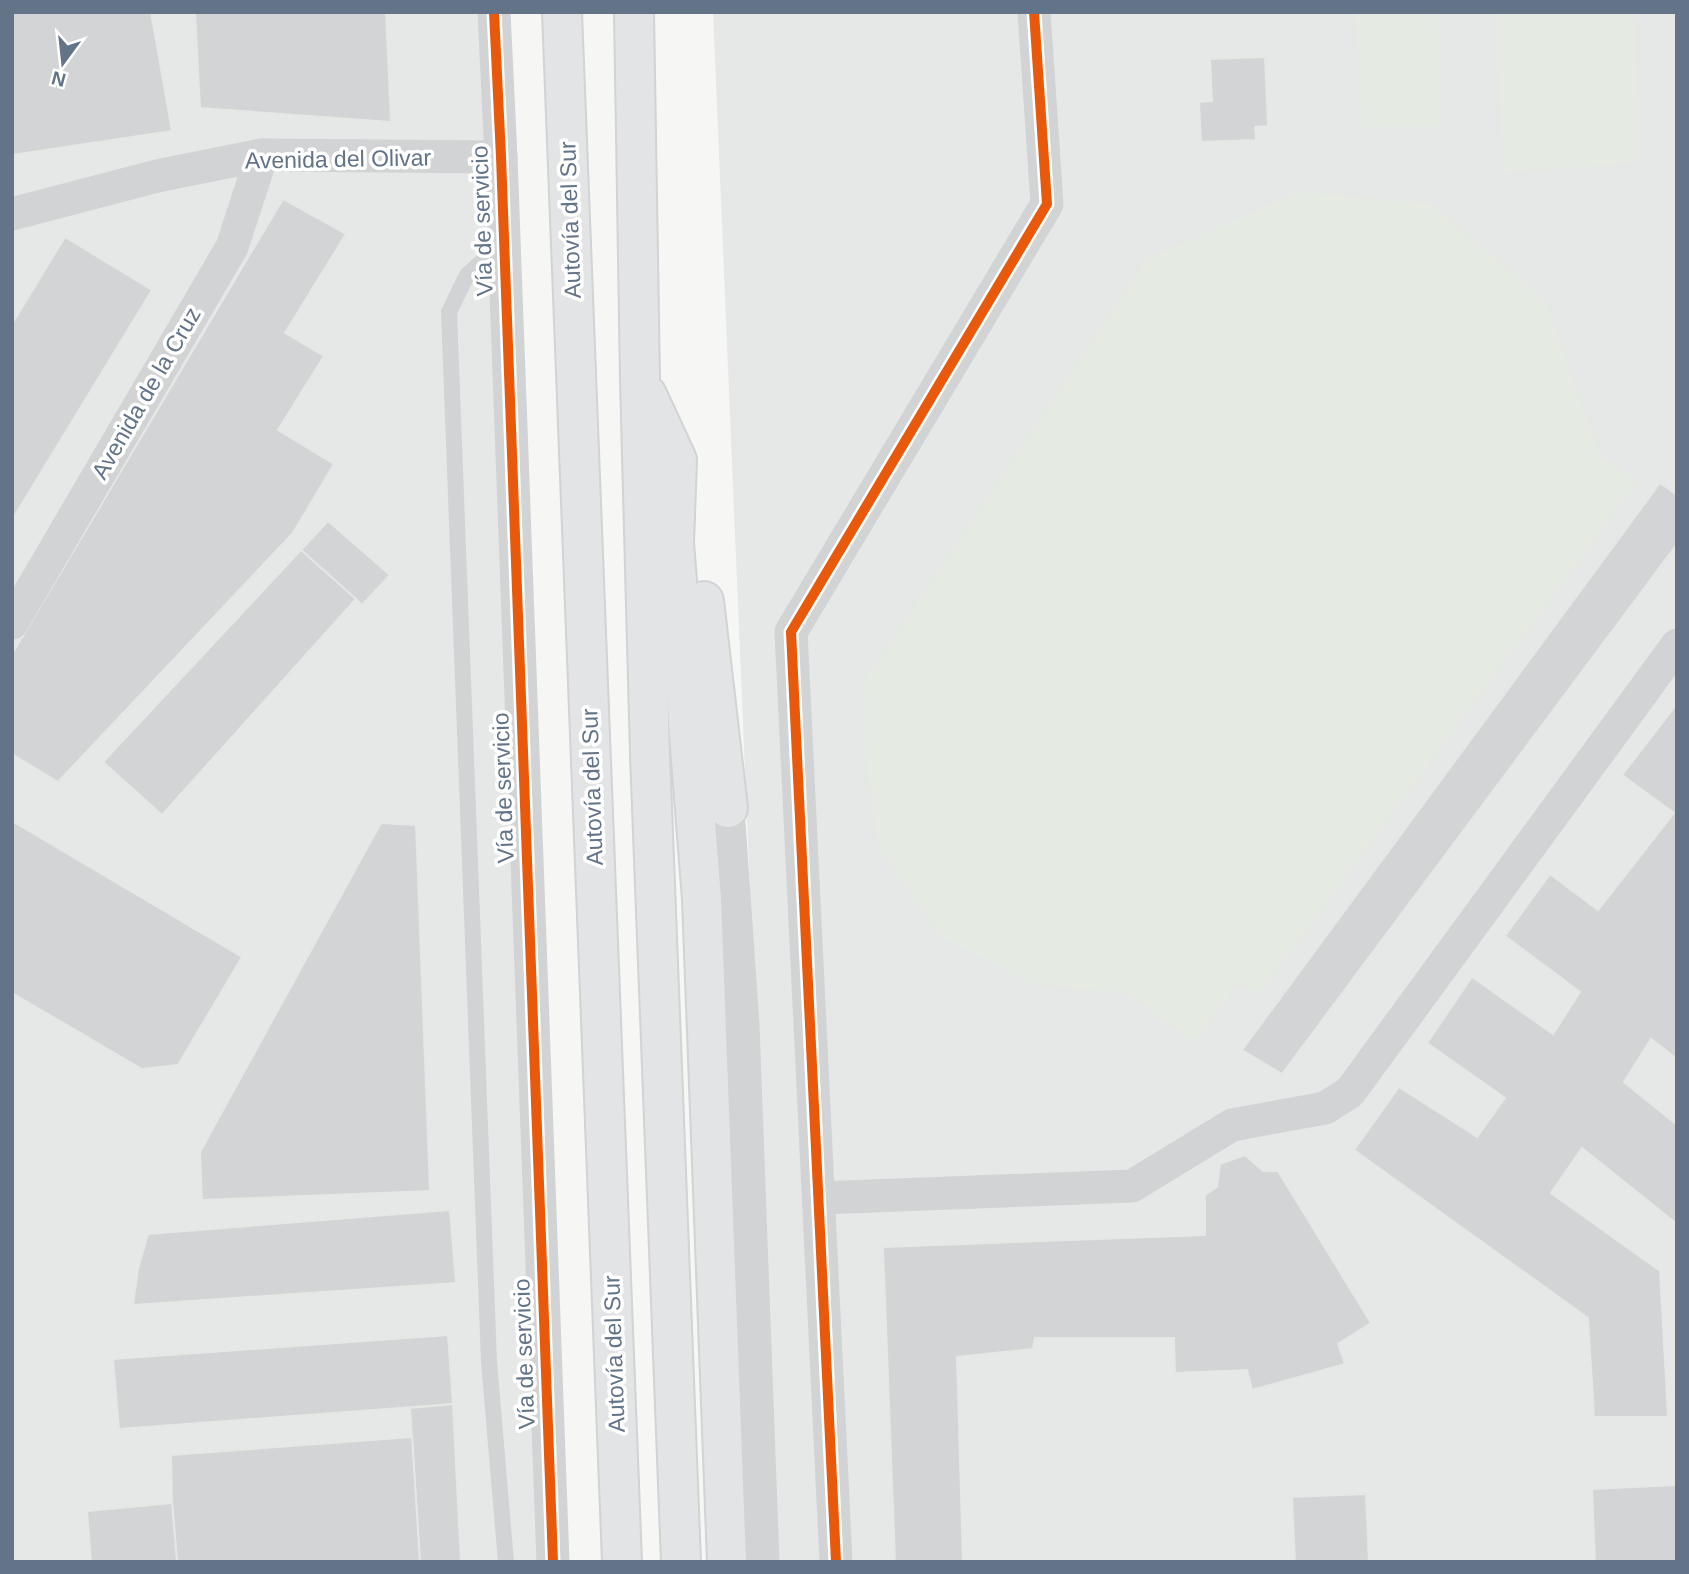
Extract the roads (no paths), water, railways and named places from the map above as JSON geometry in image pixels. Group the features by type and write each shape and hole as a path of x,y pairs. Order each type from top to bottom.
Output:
{"highway":[{"name":"Autovía del Sur","path":"562,12 622,1562"},
{"path":"635,19 640,380 650,755 681,1562"},
{"path":"640,380 677,460 697,537 728,808"},
{"path":"677,460 674,543 702,899 727,1562"}],"street":[{"name":"Vía de servicio","path":"494,12 553,1562"},
{"path":"836,1562 791,632 1047,204 1034,12"},
{"name":"Avenida del Olivar","path":"12,214 156,176 261,155 501,157"},
{"name":"Avenida de la Cruz","path":"12,623 232,247 261,155"},
{"path":"820,1198 1132,1186 1232,1125 1325,1108 1350,1092 1677,645"},
{"path":"728,808 743,1025 763,1562"}],"lane":[{"path":"504,242 467,275 449,312 489,1362 506,1562"}]}
